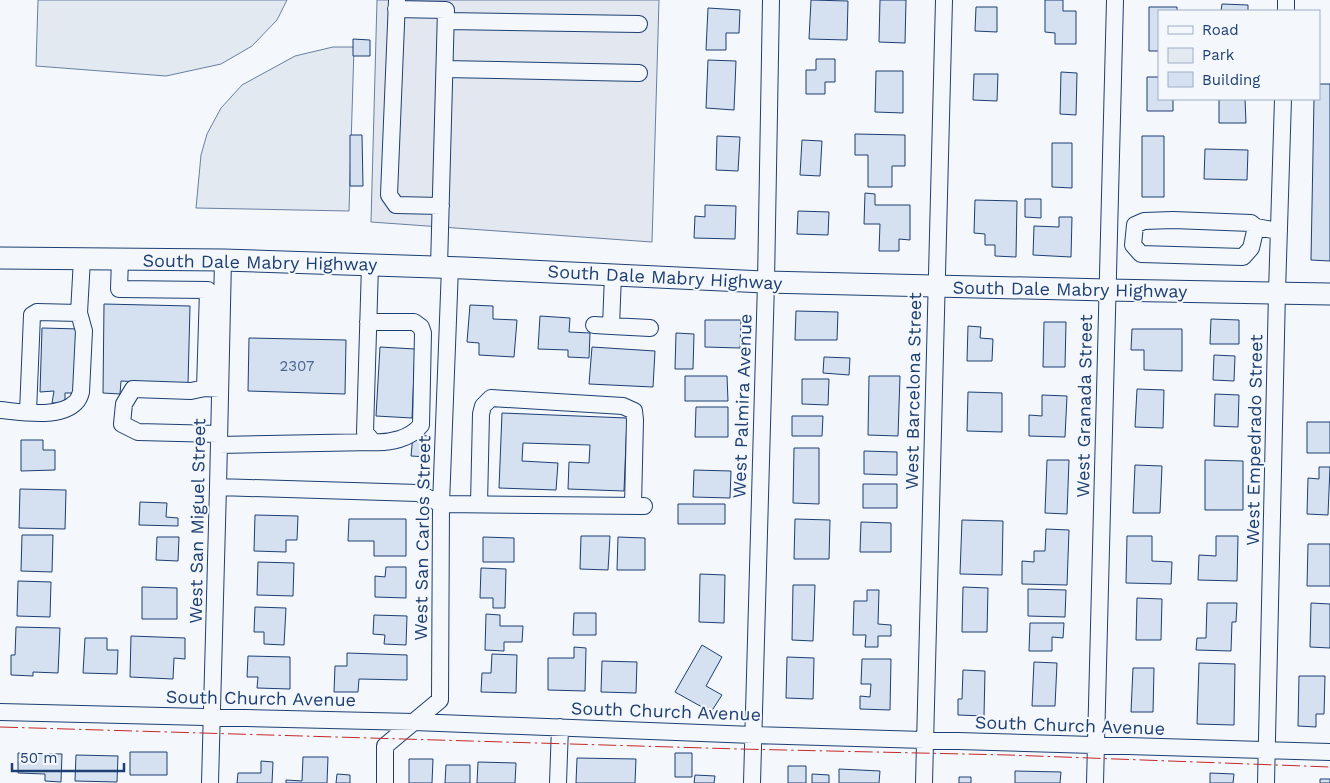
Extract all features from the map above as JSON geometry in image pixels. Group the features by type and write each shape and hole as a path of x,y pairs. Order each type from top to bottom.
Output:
{"main road":[{"name":"South Dale Mabry Highway","path":"0,258 223,260 444,267 766,282 1330,294"}],"street":[{"name":"West Palmira Avenue","path":"752,783 766,282 771,0"},
{"name":"West Barcelona Street","path":"924,783 944,0"},
{"name":"West Granada Street","path":"1095,783 1106,290 1115,0"},
{"path":"441,206 396,205 389,195 396,5 446,10 446,22 639,24"},
{"name":"West San Carlos Street","path":"384,783 385,746 440,700 441,504 444,426 444,267 441,206 446,22"},
{"path":"444,69 639,73"},
{"name":"West Empedrado Street","path":"1266,783 1283,100"},
{"path":"1108,226 1134,225 1144,221 1173,220 1250,223 1256,227 1279,231"},
{"path":"1134,225 1133,245 1142,254 1243,257 1251,248 1256,227"},
{"path":"0,410 44,413 72,406 78,401 81,392 84,331 79,313 82,259"},
{"path":"120,259 119,289 208,290 213,388 191,391 133,389 124,404 122,424 138,432 219,439 381,442 396,440 416,431 421,425 423,334 421,327 414,322 368,322"},
{"name":"West San Miguel Street","path":"210,783 219,439 213,388 223,260"},
{"path":"370,265 365,432 373,442"},
{"path":"613,275 602,326 650,328"},
{"path":"28,412 32,315 36,312 79,313"},
{"path":"218,487 418,493 441,504 638,506 634,411 623,406 491,398 484,406 481,414 479,504"},
{"path":"421,425 444,426"},
{"name":"South Church Avenue","path":"0,712 414,722 753,735 1330,752"},
{"path":"558,783 560,727"}],"green space":[{"path":"38,0 287,0 277,20 252,46 221,64 166,76 36,66"},
{"path":"333,47 354,47 349,211 196,208 201,155 207,134 221,108 242,85 295,56"}],"shaded area":[{"path":"377,0 659,0 652,242 371,222"}],"building":[{"path":"811,0 848,1 847,40 809,39"},
{"path":"880,0 906,0 905,43 879,42"},
{"path":"1045,0 1063,0 1063,11 1076,11 1076,44 1055,44 1055,33 1045,32"},
{"path":"1222,4 1248,5 1248,10 1221,10"},
{"path":"976,7 997,7 997,32 975,31"},
{"path":"1149,7 1177,7 1177,10 1158,10 1158,51 1149,51"},
{"path":"708,8 740,10 739,33 726,33 726,50 706,50"},
{"path":"353,39 370,40 370,56 353,56"},
{"path":"816,59 835,59 835,82 825,82 825,94 806,94 806,70 816,70"},
{"path":"708,60 736,61 734,110 706,108"},
{"path":"876,71 903,71 903,113 875,112"},
{"path":"1061,72 1077,73 1076,115 1060,114"},
{"path":"974,74 998,74 997,101 973,100"},
{"path":"1147,77 1158,77 1158,100 1173,100 1173,111 1147,111"},
{"path":"1320,84 1330,84 1330,261 1311,260 1314,100 1320,100"},
{"path":"1219,100 1245,100 1246,123 1219,123"},
{"path":"855,134 905,135 905,166 892,166 892,187 868,187 868,155 855,155"},
{"path":"350,135 362,135 363,186 350,186"},
{"path":"717,136 740,137 738,171 716,170"},
{"path":"1142,136 1164,136 1164,197 1142,197"},
{"path":"802,140 822,141 820,176 800,175"},
{"path":"1052,143 1072,143 1072,188 1052,187"},
{"path":"1205,149 1248,150 1247,180 1204,179"},
{"path":"865,193 875,194 875,205 910,205 910,240 899,239 899,251 879,251 880,224 864,224"},
{"path":"1025,199 1041,199 1041,218 1025,217"},
{"path":"975,200 1017,201 1016,257 995,256 995,245 985,245 985,234 974,233"},
{"path":"705,205 736,206 735,239 694,238 695,216 705,217"},
{"path":"798,211 829,212 828,235 797,234"},
{"path":"1059,217 1072,217 1071,257 1033,255 1034,226 1059,227"},
{"path":"104,304 190,306 188,384 121,381 120,394 103,393"},
{"path":"470,305 493,306 493,319 517,320 514,357 479,355 479,343 467,342"},
{"path":"796,311 838,312 837,340 795,340"},
{"path":"540,316 570,318 569,332 590,333 589,358 568,357 568,350 538,349"},
{"path":"1211,319 1239,320 1239,344 1210,344"},
{"path":"705,320 741,320 740,348 705,347"},
{"path":"1044,322 1066,322 1065,367 1043,367"},
{"path":"968,326 981,327 980,338 993,339 992,361 967,361"},
{"path":"42,328 80,329 78,393 65,393 65,403 52,403 54,391 40,392"},
{"path":"1132,329 1182,329 1182,371 1144,370 1144,350 1131,350"},
{"path":"676,333 694,334 693,369 675,369"},
{"path":"249,338 346,340 345,394 248,391"},
{"path":"380,347 415,349 412,418 376,416"},
{"path":"592,347 655,351 653,387 589,384"},
{"path":"1214,355 1235,356 1234,381 1213,380"},
{"path":"824,357 850,358 849,375 823,373"},
{"path":"685,376 727,376 728,401 685,401"},
{"path":"869,376 900,376 898,436 868,435"},
{"path":"802,379 829,379 828,405 802,404"},
{"path":"1137,389 1164,390 1163,428 1135,427"},
{"path":"968,392 1002,393 1002,432 967,431"},
{"path":"1215,394 1239,395 1238,427 1214,426"},
{"path":"1042,395 1067,396 1065,437 1029,436 1029,415 1042,416"},
{"path":"696,407 728,407 728,437 695,437"},
{"path":"502,413 627,418 624,491 568,489 569,462 589,463 590,445 523,443 522,461 558,463 556,490 499,488"},
{"path":"792,416 823,416 822,436 792,436"},
{"path":"1307,422 1330,422 1330,453 1307,453"},
{"path":"413,435 430,436 428,457 411,456"},
{"path":"21,440 43,440 43,450 55,450 55,470 21,471"},
{"path":"794,448 819,448 819,504 793,503"},
{"path":"864,451 897,452 897,475 864,474"},
{"path":"1047,460 1069,460 1067,514 1045,513"},
{"path":"1205,460 1243,461 1243,510 1205,510"},
{"path":"1135,465 1162,466 1160,513 1133,513"},
{"path":"1319,467 1330,467 1328,515 1307,514 1308,478 1319,479"},
{"path":"694,470 731,471 730,498 693,497"},
{"path":"863,484 897,484 897,508 863,508"},
{"path":"20,489 66,490 65,529 19,528"},
{"path":"140,502 167,503 166,517 178,518 178,526 139,525"},
{"path":"678,504 725,504 725,524 678,524"},
{"path":"255,515 298,516 297,540 286,540 286,552 254,551"},
{"path":"349,519 406,519 406,556 374,556 374,541 348,541"},
{"path":"795,519 830,520 829,559 794,559"},
{"path":"962,520 1003,521 1002,575 960,574"},
{"path":"861,522 891,523 891,552 860,552"},
{"path":"1046,529 1069,530 1067,585 1022,584 1022,561 1034,562 1034,551 1045,551"},
{"path":"22,535 53,535 52,572 21,571"},
{"path":"581,536 610,536 608,570 580,569"},
{"path":"1127,536 1152,536 1152,561 1172,562 1171,584 1126,583"},
{"path":"1216,536 1238,536 1237,581 1198,580 1199,555 1216,556"},
{"path":"157,537 179,537 178,561 156,560"},
{"path":"483,537 514,538 514,562 483,562"},
{"path":"618,537 645,538 645,570 617,570"},
{"path":"1308,544 1330,544 1330,586 1307,586"},
{"path":"258,562 294,563 293,596 257,595"},
{"path":"386,567 406,567 406,598 375,597 375,576 385,577"},
{"path":"481,568 506,569 505,608 493,608 493,598 480,598"},
{"path":"700,574 725,575 724,623 699,622"},
{"path":"18,581 51,582 50,617 17,616"},
{"path":"793,585 815,585 813,641 792,640"},
{"path":"142,587 177,588 177,619 142,619"},
{"path":"963,587 988,588 987,632 962,632"},
{"path":"1028,589 1066,590 1065,617 1028,616"},
{"path":"867,590 879,590 878,624 891,625 891,636 878,636 878,647 865,647 866,635 853,635 854,601 867,601"},
{"path":"1137,598 1162,599 1161,640 1136,640"},
{"path":"1207,603 1237,603 1236,622 1232,622 1231,651 1196,650 1197,638 1206,638"},
{"path":"1311,603 1330,604 1330,648 1310,647"},
{"path":"255,607 286,608 284,645 264,644 264,632 254,632"},
{"path":"574,613 596,613 596,635 573,635"},
{"path":"486,614 500,615 500,626 523,626 522,642 504,642 504,651 485,650"},
{"path":"374,615 407,616 406,645 384,644 385,635 373,634"},
{"path":"1030,623 1064,623 1063,638 1052,637 1052,651 1029,651"},
{"path":"16,627 60,628 58,673 33,672 33,676 11,675 11,655 15,655"},
{"path":"131,636 185,638 185,659 174,658 173,679 130,677"},
{"path":"85,638 107,638 107,650 118,650 117,674 83,673"},
{"path":"702,645 722,657 706,686 722,695 711,712 675,692"},
{"path":"574,647 586,648 585,691 548,690 548,658 574,658"},
{"path":"347,653 407,655 407,680 359,679 358,692 334,692 335,666 347,666"},
{"path":"492,654 517,655 516,693 481,692 482,673 491,673"},
{"path":"248,656 290,657 290,689 257,688 258,677 247,677"},
{"path":"787,657 814,658 813,699 786,698"},
{"path":"862,659 891,659 890,710 860,709 860,696 870,697 871,684 861,684"},
{"path":"602,661 637,662 636,693 601,692"},
{"path":"1034,662 1057,663 1055,706 1032,706"},
{"path":"1199,663 1235,664 1234,725 1197,724"},
{"path":"1133,668 1154,668 1153,712 1131,712"},
{"path":"963,670 985,671 984,716 958,715 958,699 962,699"},
{"path":"1299,676 1325,676 1324,714 1316,714 1316,727 1298,726"},
{"path":"130,752 167,752 167,775 130,775"},
{"path":"18,753 62,754 61,782 45,781 45,774 18,773"},
{"path":"675,753 692,753 692,777 675,777"},
{"path":"76,755 118,756 117,782 75,781"},
{"path":"303,757 328,757 327,783 286,783 286,780 302,781"},
{"path":"577,758 636,759 635,783 576,783"},
{"path":"409,759 433,759 432,783 409,783"},
{"path":"261,761 273,762 272,783 237,783 238,773 261,773"},
{"path":"478,762 516,763 515,783 477,783"},
{"path":"446,765 470,765 470,783 445,783"},
{"path":"788,766 806,766 806,783 788,783"},
{"path":"839,769 880,771 879,783 839,783"},
{"path":"1015,771 1061,772 1060,783 1015,783"},
{"path":"1210,773 1234,774 1233,783 1210,783"},
{"path":"337,774 350,775 350,783 336,783"},
{"path":"812,774 829,775 829,783 812,783"},
{"path":"695,775 715,776 714,783 694,783"},
{"path":"959,777 971,777 971,783 959,783"},
{"path":"1320,779 1330,779 1330,783 1320,783"}],"power":[{"path":"0,727 1009,755 1330,767"}]}
